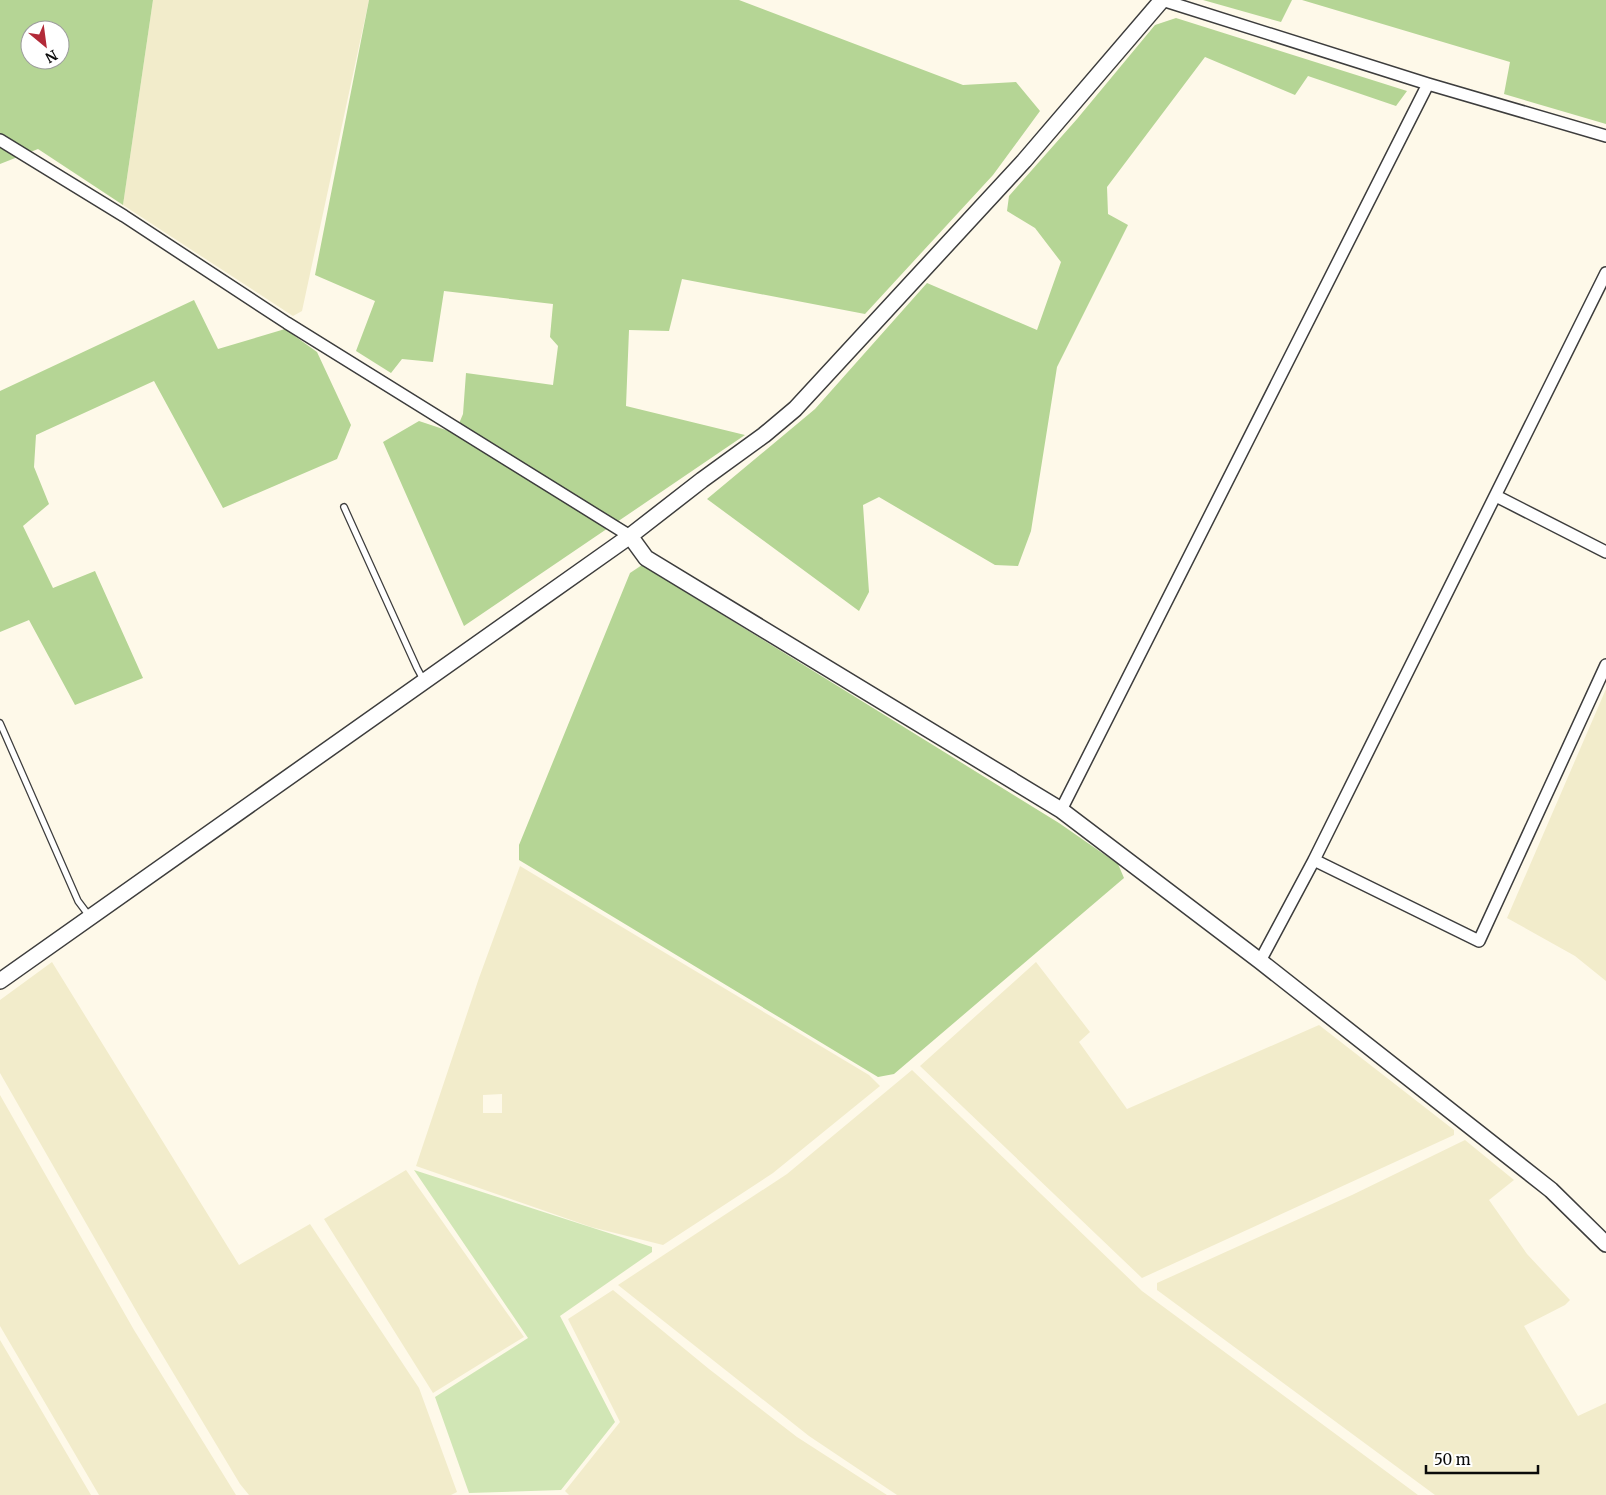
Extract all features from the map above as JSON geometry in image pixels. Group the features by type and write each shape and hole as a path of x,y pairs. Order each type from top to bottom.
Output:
{"street":[{"path":"0,981 630,536 764,435 795,409 1024,161 1162,0 1428,84 1606,136"},
{"path":"1061,810 1428,84"},
{"path":"0,140 124,216 287,323 630,536 646,558 1061,810 1260,961 1551,1190 1606,1244"},
{"path":"1260,961 1314,860 1606,273"},
{"path":"1496,496 1606,552"},
{"path":"1314,860 1479,941 1606,665"}],"lane":[{"path":"344,507 424,681"},
{"path":"0,723 78,901 90,917"}],"shaded area":[{"path":"153,0 369,0 302,311 293,316 123,205"},
{"path":"1606,689 1606,981 1575,956 1507,918"},
{"path":"520,866 869,1075 880,1086 773,1173 663,1245 591,1227 416,1166 479,978","holes":["502,1094 502,1113 483,1113 483,1095"]},
{"path":"52,962 239,1265 310,1224 419,1388 457,1492 451,1495 249,1495 240,1484 142,1321 0,1073 0,1000"},
{"path":"1036,962 1090,1032 1079,1042 1127,1109 1319,1025 1454,1130 1454,1135 1142,1278 920,1066"},
{"path":"912,1070 1142,1291 1418,1495 897,1495 809,1436 618,1285 787,1174"},
{"path":"0,1095 134,1330 236,1495 99,1495 0,1326"},
{"path":"1465,1140 1514,1180 1489,1200 1527,1254 1570,1300 1565,1305 1524,1326 1578,1416 1606,1403 1606,1495 1435,1495 1157,1290 1157,1283 1352,1195"},
{"path":"406,1170 524,1337 433,1393 324,1219"},
{"path":"613,1290 709,1369 797,1437 887,1495 569,1495 565,1491 620,1422 568,1319"},
{"path":"0,1340 91,1495 0,1495"}],"green space":[{"path":"0,0 153,0 123,205 38,149 0,164"},
{"path":"369,0 739,0 963,85 1016,82 1040,111 993,175 865,314 682,279 669,331 629,330 626,406 745,435 464,626 383,442 419,421 455,433 463,414 466,373 553,385 558,346 550,337 553,304 444,291 433,362 402,359 391,373 356,351 375,301 315,275"},
{"path":"1203,0 1292,0 1281,22"},
{"path":"1302,0 1606,0 1606,124 1504,94 1510,62"},
{"path":"1176,18 1407,91 1396,106 1308,76 1295,95 1205,57 1107,187 1108,214 1128,225 1057,367 1031,531 1018,566 995,565 879,497 863,505 869,592 859,611 707,499 815,409 927,283 1037,330 1061,262 1035,228 1007,211 1009,196 1077,119 1155,25"},
{"path":"194,300 218,349 285,329 317,352 351,425 337,459 223,508 154,381 36,435 34,467 49,504 23,526 53,588 95,571 143,678 75,705 29,620 0,632 0,391"},
{"path":"642,565 1059,823 1118,864 1124,878 894,1074 878,1077 519,860 519,845 630,573"},
{"path":"414,1170 652,1247 652,1252 560,1316 615,1422 561,1490 469,1493 435,1397 528,1338"}]}
